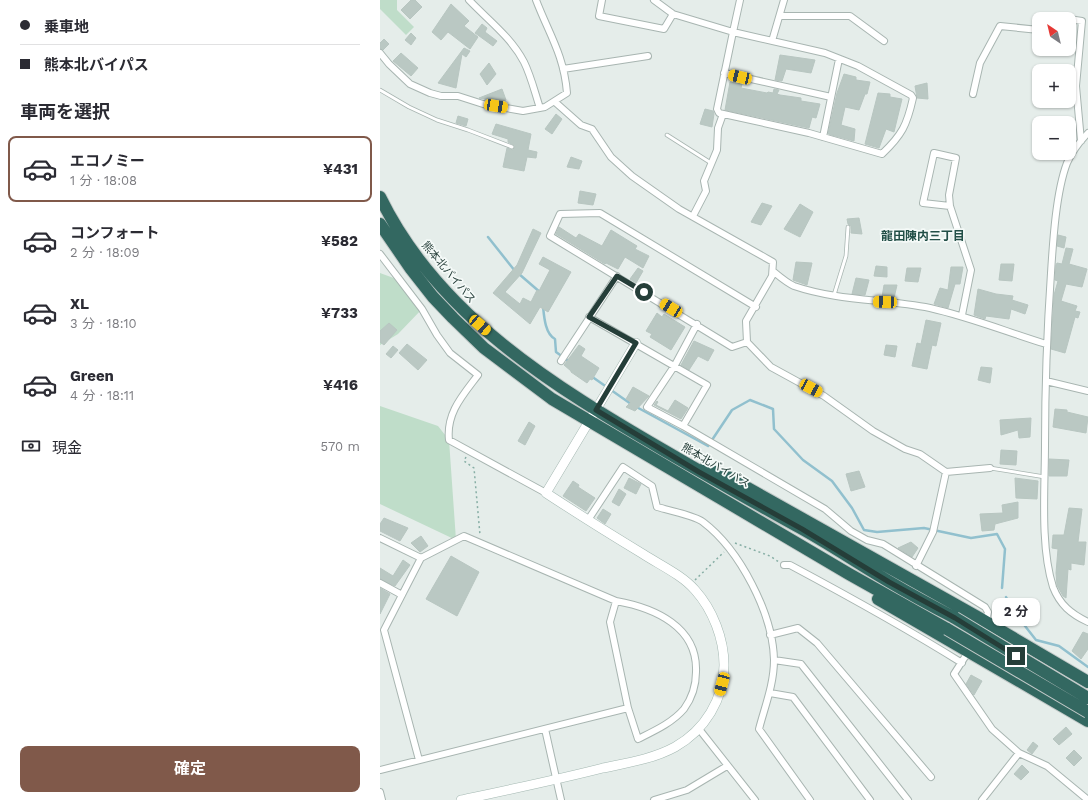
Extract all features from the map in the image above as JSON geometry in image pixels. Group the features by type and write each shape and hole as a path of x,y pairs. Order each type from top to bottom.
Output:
{"highway":[{"name":"熊本北バイパス","path":"380,197 412,250 468,315 517,357 549,380 699,472 802,529 894,585 955,618 1088,698"},
{"path":"380,224 433,297 484,348 552,399 792,541 947,629 1088,712"},
{"path":"667,452 728,477 986,622 1088,682"},
{"path":"792,541 820,563 1088,721"}],"street":[{"path":"469,0 515,48 524,62 540,108"},
{"path":"380,53 410,84 430,93 458,96 483,104 523,111 540,108 556,102 566,93 563,68 558,50 536,0"},
{"path":"602,0 599,16 639,25 664,29 673,14"},
{"path":"654,0 673,14 733,32 825,53 858,66 889,82 913,98 907,122 899,136 882,154 823,137 723,114 717,110 724,73 733,32 740,0"},
{"path":"772,41 784,0"},
{"path":"780,16 850,16 884,40"},
{"path":"1081,141 1076,86 1085,21"},
{"path":"973,94 980,63 1000,26 1032,29"},
{"path":"563,68 648,56"},
{"path":"823,137 839,59"},
{"path":"724,73 831,97"},
{"path":"556,102 581,125 592,129 611,158 632,176 679,209 767,257 773,262 774,272 756,307 746,321 747,342 771,367 824,396 873,430 905,449 920,454 946,472 990,468"},
{"path":"694,216 706,191 704,181 717,150 718,128 723,114"},
{"path":"1088,133 1067,162 1053,237 1046,344 1044,510 1049,571 1057,597 1072,615 1088,622"},
{"path":"950,206 923,203 934,153 956,158 949,195 950,206 972,270 962,315"},
{"path":"747,342 732,347 697,324 550,236 560,214 600,213 756,307"},
{"path":"380,254 422,309 437,335 450,353 478,375 455,405 448,431 449,440 546,493 690,585 703,600 715,623 722,646 724,661 722,684 719,696 713,709 698,729 675,747 650,756 556,780 461,800"},
{"path":"774,272 793,285 872,302 898,302 962,315 1046,344"},
{"path":"561,361 617,276"},
{"path":"589,317 675,365 707,385 683,426"},
{"path":"697,324 675,365 647,407 683,426 826,509 850,531 867,540 883,544 916,566 985,606 988,612 986,622 969,652 954,674 992,729 1019,753 1047,766 1088,800"},
{"path":"546,493 636,343"},
{"path":"1046,381 1088,391"},
{"path":"588,520 623,467 652,486 657,507 702,521 729,547 746,574 756,594 770,635 774,660 770,693 759,729 810,800"},
{"path":"916,566 933,532 946,472"},
{"path":"418,760 384,630 421,558 464,536 616,601 628,603 657,613 675,624 690,641 696,668 695,687 688,702 675,718 638,739 628,708 610,622 616,601"},
{"path":"380,538 421,558"},
{"path":"784,565 790,565 822,582 925,640 962,663"},
{"path":"380,583 402,594"},
{"path":"770,635 798,628 818,643 931,777"},
{"path":"774,660 801,664 908,800"},
{"path":"770,693 793,697 870,800"},
{"path":"380,770 628,708"},
{"path":"545,729 561,800"},
{"path":"698,729 754,800"},
{"path":"982,800 1019,753"},
{"path":"654,800 687,790 727,766"},
{"path":"380,792 382,800"}],"lane":[{"path":"380,90 409,108 437,120 512,147"},
{"path":"667,135 712,163"},
{"path":"834,295 846,256 848,227"},
{"path":"990,468 1045,477"}],"path":[{"path":"469,451 464,460 474,468 480,543"},
{"path":"690,585 734,543 770,556 784,565"}],"green space":[{"path":"380,0 397,0 397,10 414,27 406,35 380,9"},
{"path":"380,273 399,280 422,309 398,334 380,345"},
{"path":"380,406 438,426 449,440 456,540 380,504"}],"building":[{"path":"411,0 415,0 422,7 410,19 401,10"},
{"path":"451,4 469,21 464,26 478,37 470,49 448,32 441,40 432,32"},
{"path":"482,24 487,28 485,32 497,41 493,46 475,33"},
{"path":"411,33 416,38 411,45 405,40"},
{"path":"384,39 389,44 383,50 380,49 380,43"},
{"path":"464,48 470,51 466,57 462,54 456,88 438,83"},
{"path":"401,53 418,68 411,76 393,61"},
{"path":"780,55 815,60 811,73 786,69 782,81 775,80"},
{"path":"489,63 496,74 487,85 480,74"},
{"path":"844,74 856,77 856,80 870,82 867,94 865,94 859,110 845,107 841,125 855,129 854,141 828,134 837,93"},
{"path":"730,82 742,84 741,88 767,93 773,93 774,89 779,90 777,94 801,98 801,101 820,104 816,118 812,117 809,128 725,110"},
{"path":"927,83 928,99 917,98 915,86"},
{"path":"502,89 506,100 500,102 479,98"},
{"path":"878,93 890,94 890,97 902,99 894,132 886,129 879,148 865,144"},
{"path":"705,109 713,111 712,127 700,124"},
{"path":"556,114 562,119 552,134 545,129"},
{"path":"458,116 468,119 466,126 456,123"},
{"path":"496,124 531,134 528,150 537,152 536,158 527,157 524,171 503,167 507,148 513,150 515,146 508,142 508,139 492,134"},
{"path":"571,157 582,161 579,169 567,167"},
{"path":"580,191 596,194 593,205 578,203"},
{"path":"762,203 772,206 761,225 751,222"},
{"path":"800,204 813,212 800,237 784,229"},
{"path":"859,218 862,234 851,233 851,226 848,224 847,219"},
{"path":"559,227 576,238 579,234 602,246 611,230 637,246 635,249 649,256 643,268 625,257 618,269 606,263 605,264 556,234"},
{"path":"533,229 541,233 522,273 505,292 520,304 523,298 531,302 537,290 539,291 550,270 539,264 543,257 571,272 548,312 540,307 530,324 493,293 517,265"},
{"path":"1058,235 1066,237 1064,248 1057,246"},
{"path":"1066,248 1073,249 1069,264 1087,269 1082,287 1066,284 1061,301 1077,306 1075,311 1080,312 1078,318 1075,317 1065,353 1051,349 1054,295 1058,281 1055,280 1056,265 1057,263 1062,264"},
{"path":"796,262 812,263 807,285 793,280"},
{"path":"1001,264 1014,264 1012,281 999,280"},
{"path":"876,266 887,267 887,277 874,276"},
{"path":"951,267 963,267 960,284 955,284 948,308 934,304 940,288 948,290"},
{"path":"638,268 643,271 636,283 630,279"},
{"path":"907,268 921,268 918,282 905,281"},
{"path":"856,278 869,280 865,295 852,294"},
{"path":"884,285 897,285 894,298 882,297"},
{"path":"978,289 996,294 1013,296 1012,300 1028,305 1025,314 1011,309 1009,319 986,316 985,319 974,315"},
{"path":"657,313 662,317 664,314 685,327 671,350 650,337 652,334 646,331"},
{"path":"926,320 941,323 936,346 932,345 927,369 912,366 917,343 921,344"},
{"path":"389,323 397,330 384,345 380,342 380,331"},
{"path":"694,341 714,350 708,361 698,356 689,370 681,365"},
{"path":"407,344 427,360 418,370 399,353"},
{"path":"579,345 585,349 581,356 599,368 592,380 590,379 587,383 564,365"},
{"path":"886,345 897,346 895,357 884,355"},
{"path":"393,346 398,350 391,358 386,354"},
{"path":"981,367 992,368 990,383 978,380"},
{"path":"633,387 649,396 635,411 626,407 631,402 626,399"},
{"path":"675,400 688,408 681,419 654,405 657,401 658,402 656,405 668,411"},
{"path":"1055,409 1067,410 1067,412 1088,417 1086,433 1053,427"},
{"path":"1031,418 1030,437 1019,438 1018,430 1001,435 1000,420"},
{"path":"529,422 535,426 525,445 518,441"},
{"path":"1001,450 1017,451 1016,465 1000,464"},
{"path":"1049,459 1069,460 1067,476 1049,476"},
{"path":"859,471 865,487 851,491 846,474"},
{"path":"629,478 641,484 636,494 624,488"},
{"path":"1015,478 1038,481 1037,499 1016,498"},
{"path":"573,481 579,485 578,487 595,498 586,511 563,496"},
{"path":"619,489 626,494 619,506 612,502"},
{"path":"1018,502 1018,518 995,524 994,530 982,531 980,514 1003,513 1002,505"},
{"path":"1069,508 1082,509 1078,542 1086,542 1084,565 1071,563 1071,570 1068,569 1066,598 1063,596 1057,585 1056,573 1058,549 1052,548 1053,535 1064,535"},
{"path":"603,509 611,514 605,524 597,518"},
{"path":"384,518 408,528 400,541 380,531 380,524"},
{"path":"421,536 428,546 420,552 411,543"},
{"path":"911,542 918,548 912,557 898,548"},
{"path":"451,556 479,572 457,616 426,599"},
{"path":"403,560 410,565 395,586 380,579 380,568 393,576"},
{"path":"380,588 390,594 380,614"},
{"path":"1083,632 1088,634 1088,649 1081,659 1072,651"},
{"path":"971,675 982,681 974,695 966,684"},
{"path":"1066,727 1072,734 1059,745 1053,739"},
{"path":"1033,742 1038,746 1032,754 1027,750"},
{"path":"1074,750 1082,758 1074,766 1066,758"},
{"path":"1022,765 1029,772 1021,780 1014,774"}],"waterway":[{"path":"488,237 515,271"},
{"path":"519,274 541,293"},
{"path":"543,306 547,329 555,339 556,352 570,362"},
{"path":"591,376 631,404 708,446 732,410 750,400 773,409 774,429 803,460 832,481 852,508 864,530 877,532 924,528 971,538 997,534 1005,549 1002,588"},
{"path":"1006,597 1014,612 1036,640 1059,646 1088,667"}],"district":[{"name":"龍田陳内三丁目","path":"923,236"}],"route":[{"path":"644,292 617,276 589,317 636,343 596,410 699,472 802,529 889,582 955,618 1016,656"}]}
